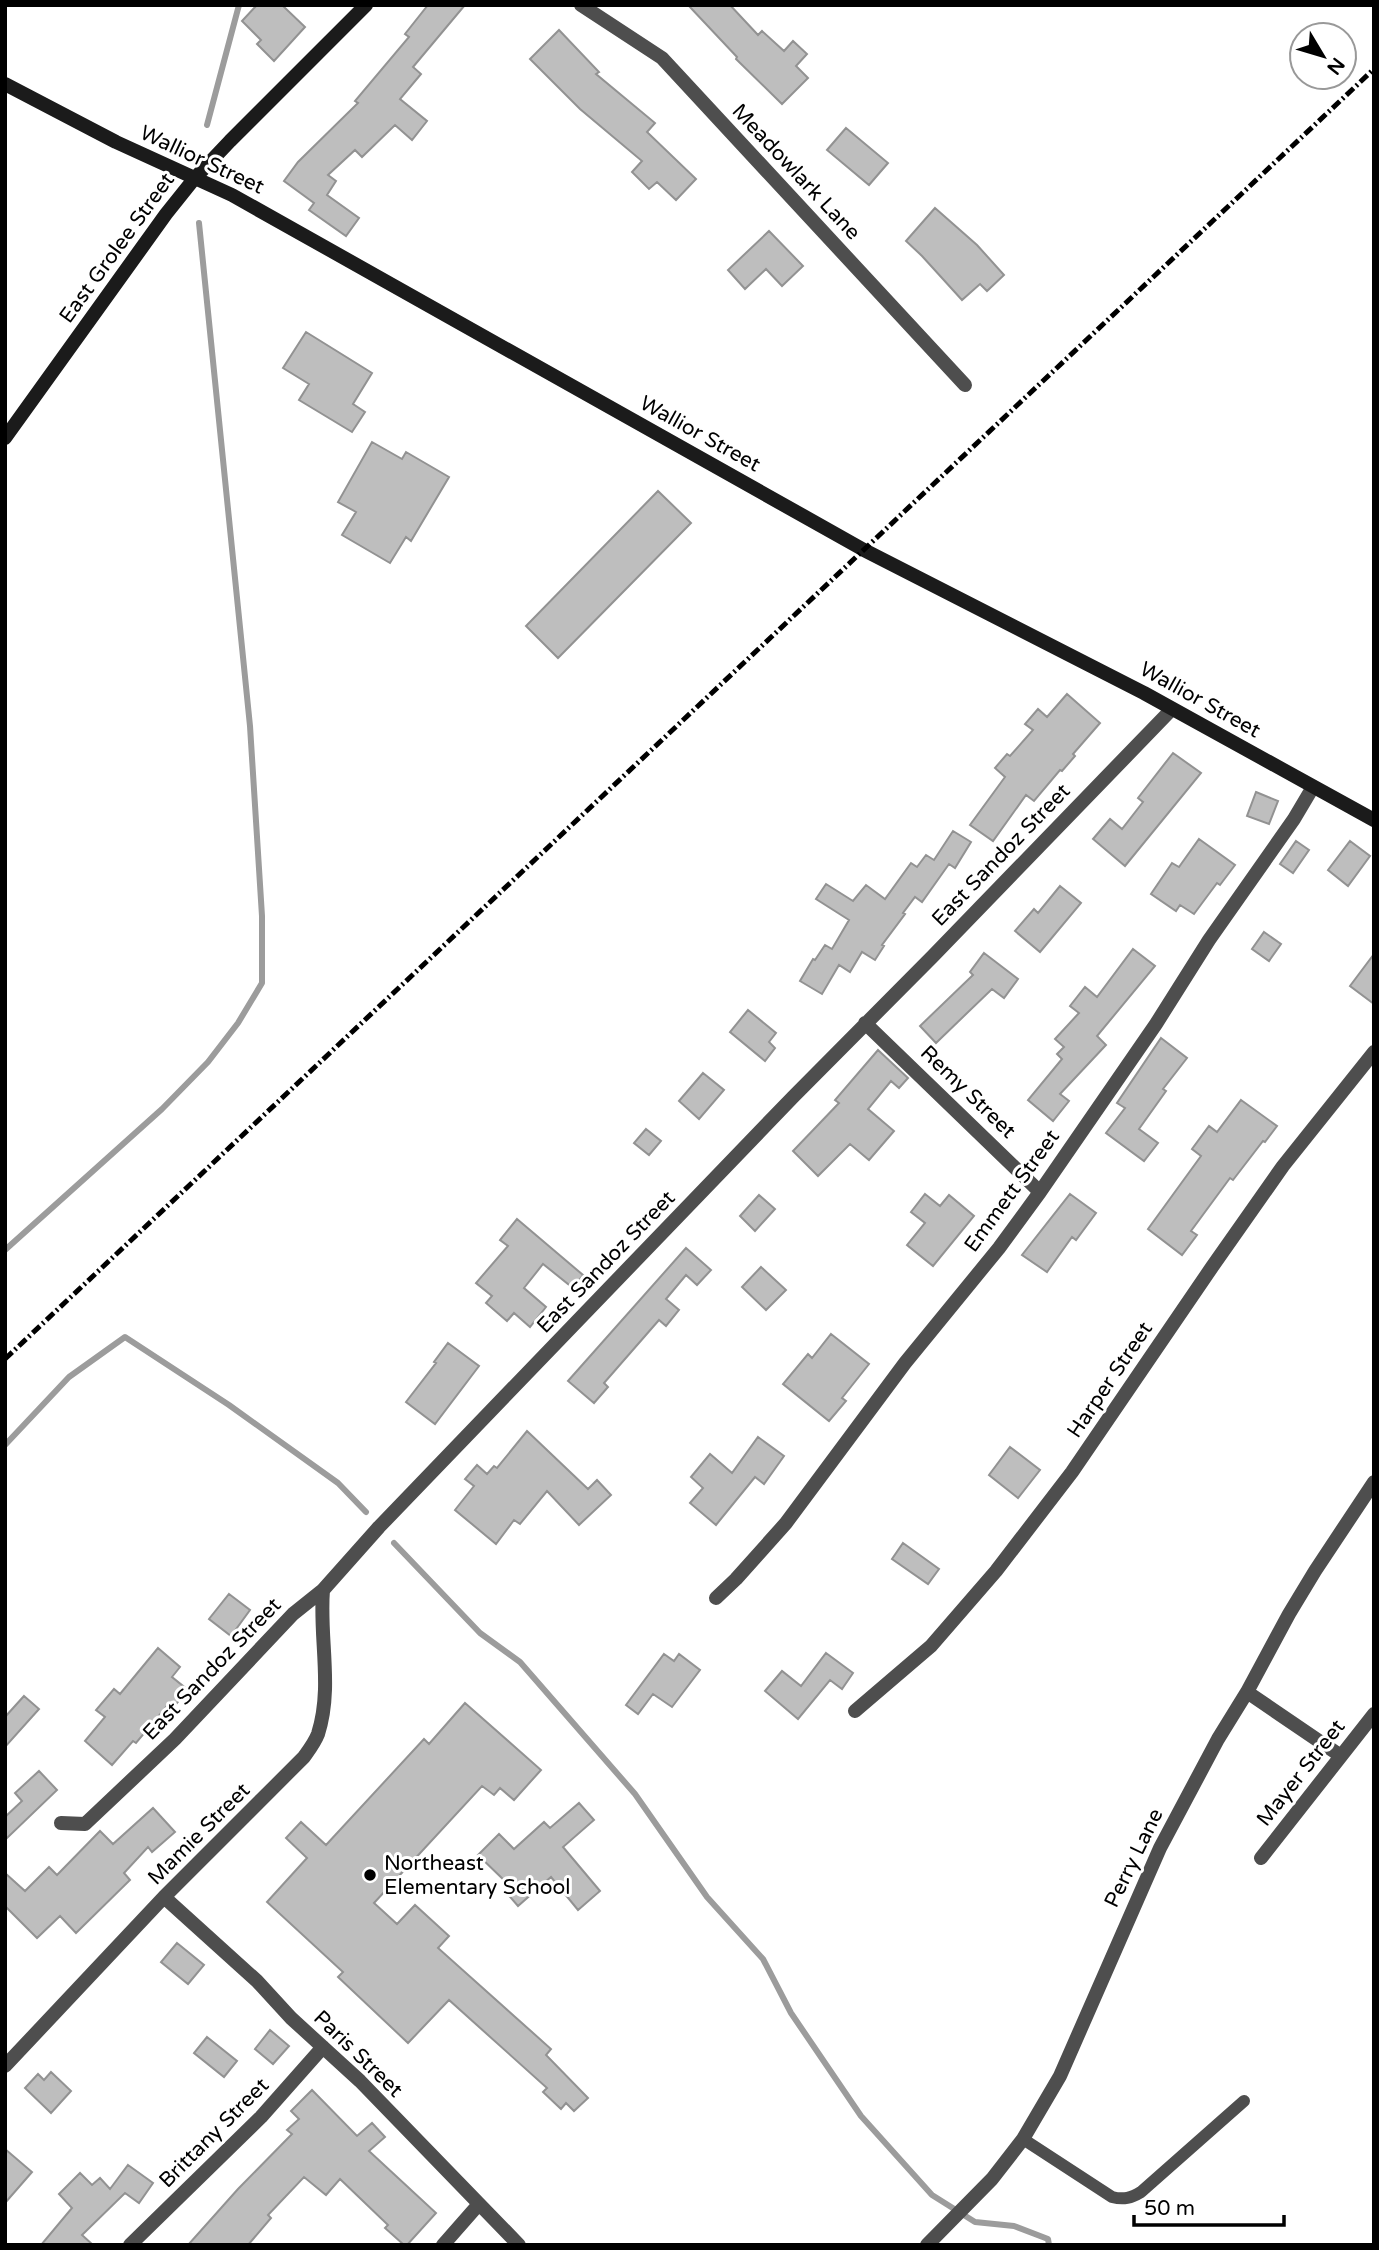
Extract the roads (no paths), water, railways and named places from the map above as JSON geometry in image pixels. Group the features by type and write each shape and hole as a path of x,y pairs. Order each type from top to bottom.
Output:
{"street":[{"name":"East Grolee Street","path":"5,438 194,179 366,5"},
{"name":"Meadowlark Lane","path":"582,5 662,58 965,385"},
{"name":"Wallior Street","path":"5,85 116,142 232,195 864,550 1036,636 1373,818"},
{"name":"East Sandoz Street","path":"61,1824 85,1824 175,1739 293,1614 323,1590 379,1527 1172,709"},
{"name":"Emmett Street","path":"716,1598 786,1523 905,1363 999,1248 1156,1024 1209,940 1294,819 1313,787"},
{"name":"Remy Street","path":"865,1023 1040,1192"},
{"name":"Harper Street","path":"855,1711 931,1646 996,1571 1072,1472 1275,1177 1374,1052"},
{"name":"Perry Lane","path":"927,2245 992,2179 1023,2139 1060,2076 1160,1848 1218,1739 1308,1582 1374,1482"},
{"name":"Mamie Street","path":"5,2066 164,1897 304,1757 317,1736 326,1687 321,1616 323,1590"},
{"path":"1247,1692 1341,1756"},
{"name":"Mayer Street","path":"1261,1858 1374,1714"},
{"name":"Paris Street","path":"164,1897 257,1981 291,2018 360,2081 519,2245"},
{"name":"Brittany Street","path":"130,2245 261,2117 323,2048"},
{"path":"443,2245 479,2204"}],"lane":[{"path":"1023,2139 1112,2197 1122,2200 1141,2192 1244,2101"}],"waterway":[{"path":"207,125 239,5"},
{"path":"5,1250 162,1109 208,1062 238,1023 262,983 262,916 250,726 199,223"},
{"path":"5,1445 69,1377 125,1337 229,1405 338,1483 366,1512"},
{"path":"394,1543 480,1633 520,1662 635,1794 707,1897 763,1959 791,2013 861,2116 932,2195 975,2222 1014,2226 1048,2239 1049,2245"}],"railway":[{"path":"5,1359 1374,69"}],"place":[{"name":"Northeast Elementary School","path":"370,1875"}]}
